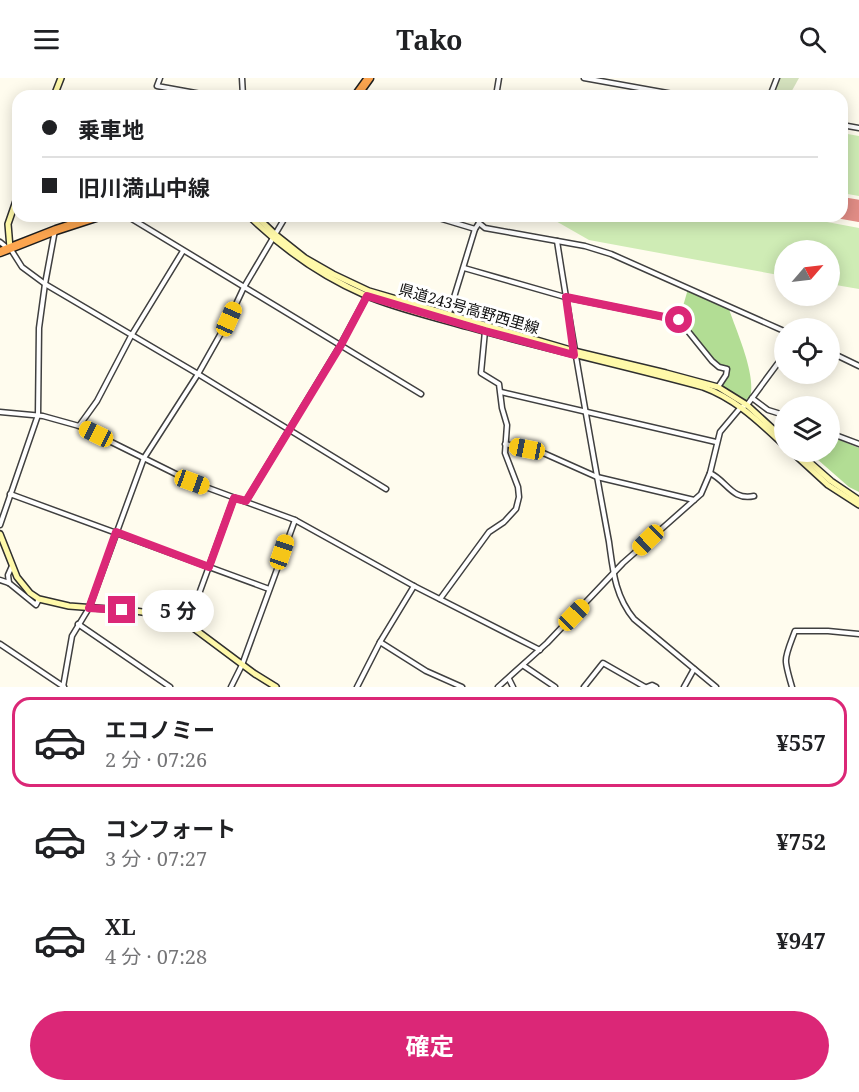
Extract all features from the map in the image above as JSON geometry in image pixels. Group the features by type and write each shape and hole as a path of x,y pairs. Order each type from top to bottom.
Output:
{"highway":[{"path":"3,248 74,222"}],"main road":[{"path":"3,248 12,212"},
{"name":"県道243号高野西里線","path":"256,222 315,270 367,296 703,387 744,406 774,435"},
{"name":"県道243号高野西里線","path":"261,222 274,237 316,265 387,298 485,331 718,387 774,431"},
{"path":"803,462 828,485 859,505"},
{"path":"809,462 831,481 859,500"},
{"path":"0,534 12,566 30,592 39,599 52,604 171,616 188,624 276,687"}],"street":[{"path":"160,78 157,86 179,90"},
{"path":"584,78 651,90"},
{"path":"137,222 421,394"},
{"path":"0,644 63,687 68,651 78,624 89,608 144,458 198,374 244,287 283,222"},
{"path":"452,222 475,229"},
{"path":"448,318 475,229 479,223 485,228 557,241 611,254 774,327"},
{"path":"0,525 38,415 39,328 56,230"},
{"path":"557,241 613,575 621,600 634,619 716,687"},
{"path":"3,248 22,267 45,284 386,489"},
{"path":"79,426 97,401 131,336 183,251"},
{"path":"464,268 566,297 679,320 712,361 719,367 727,369 718,387"},
{"path":"246,501 341,345 367,296"},
{"path":"440,599 489,532 504,522 516,509 519,497 518,487 506,453 507,425 502,408 500,384 481,373 485,331"},
{"path":"840,357 859,366"},
{"path":"498,687 524,666 648,540 704,489 720,432 752,398 774,368"},
{"path":"501,392 716,442"},
{"path":"752,398 774,412"},
{"path":"0,405 2,412 38,415 79,426 192,482 295,520 414,586 540,650"},
{"path":"840,437 859,444"},
{"path":"506,444 541,452 597,477 694,500"},
{"path":"710,473 738,496 754,496"},
{"path":"10,494 269,589"},
{"path":"188,624 234,498"},
{"path":"231,687 242,664 295,520"},
{"path":"9,584 8,575 12,566"},
{"path":"0,580 9,584 36,605 39,599"},
{"path":"357,687 380,642 414,586"},
{"path":"78,624 170,687"},
{"path":"792,687 785,660 795,631 859,634"},
{"path":"380,642 426,670 462,687"},
{"path":"584,687 603,663 646,687 652,685 656,687"},
{"path":"524,666 555,687"},
{"path":"684,687 694,669"},
{"path":"509,679 513,687"}],"green space":[{"path":"778,78 799,78 792,90 774,90"},
{"path":"848,134 859,136 859,196 848,194"},
{"path":"558,222 827,222 859,228 859,289 840,286 840,240 774,240 774,274 589,240"},
{"path":"688,289 728,306 749,371 751,396 747,405 718,387 727,369 719,367 679,320"},
{"path":"840,440 859,448 859,492 849,487 820,462 840,462"}],"runway":[{"path":"848,209 859,211"}],"route":[{"path":"122,610 89,608 116,532 209,567 234,498 246,501 341,345 367,296 574,355 566,297 679,320"}]}
